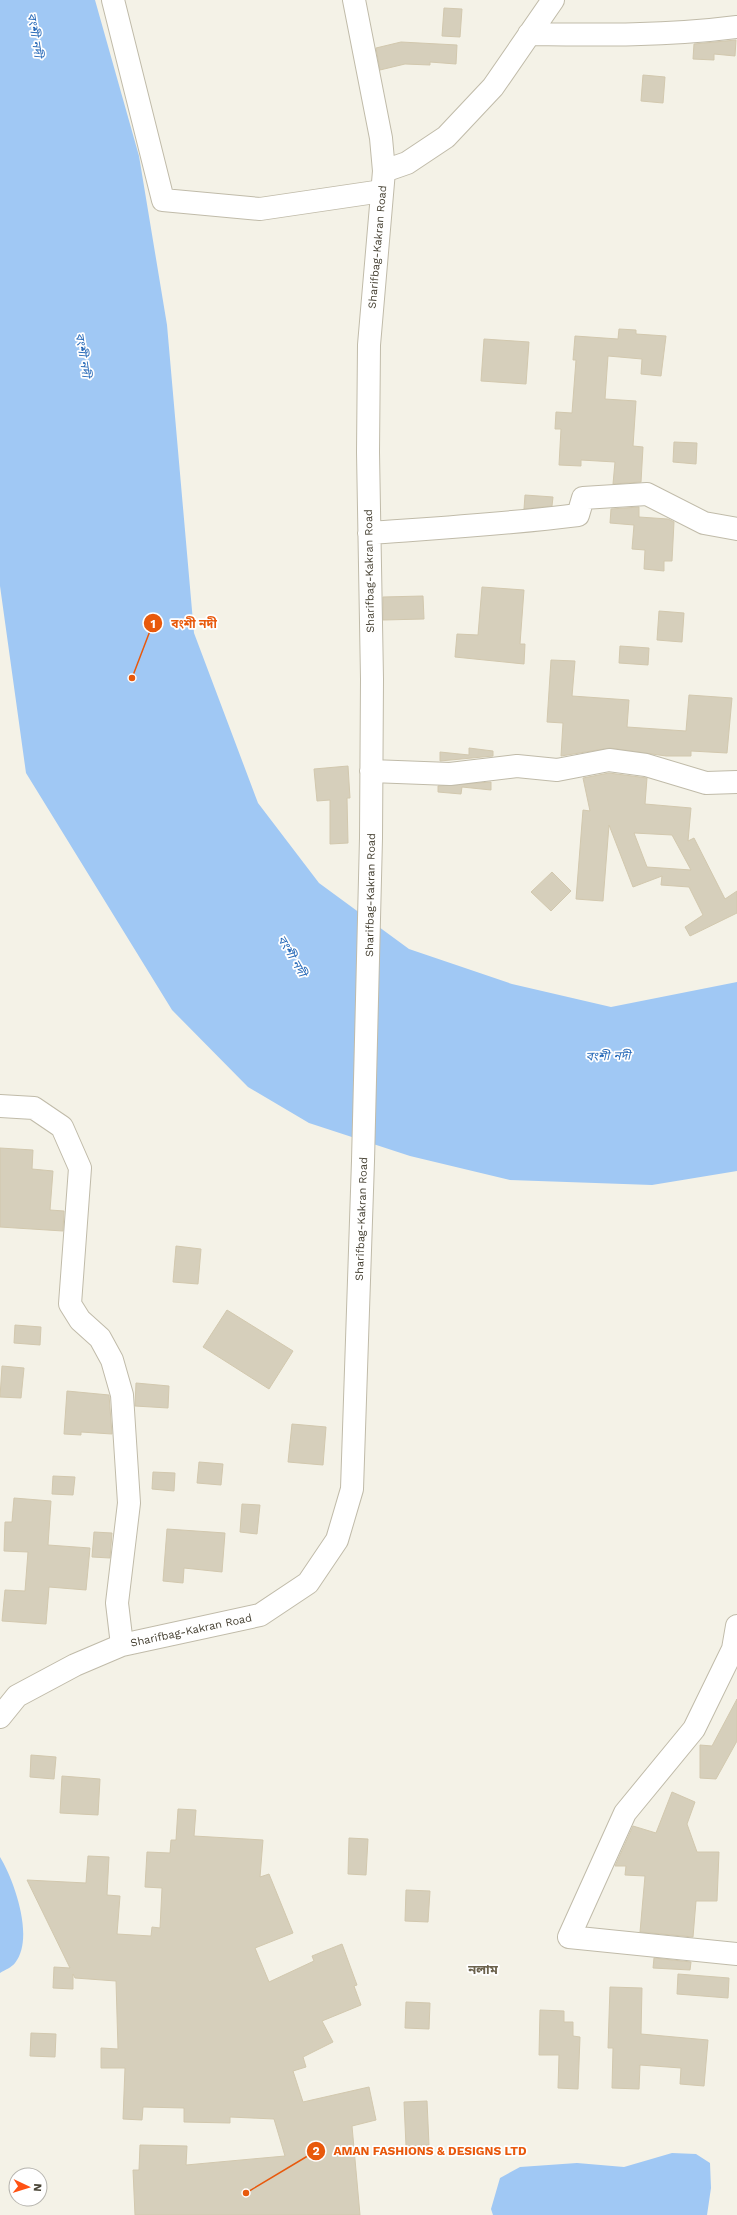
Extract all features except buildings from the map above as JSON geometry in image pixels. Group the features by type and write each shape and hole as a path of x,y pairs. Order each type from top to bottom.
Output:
{"street":[{"path":"113,0 163,200 260,209 383,181 407,162 446,137 493,87 553,0"},
{"name":"Sharifbag-Kakran Road","path":"0,1717 17,1696 75,1665 122,1645 260,1615 308,1583 337,1540 352,1489 363,1161 371,838 372,679 369,533 369,345 383,181 381,138 354,0"},
{"path":"529,34 636,35 691,32 737,27"},
{"path":"369,533 490,523 523,522 578,515 583,498 648,494 704,523 737,530"},
{"path":"371,771 450,774 517,766 557,770 609,760 646,765 706,783 737,782"},
{"path":"0,1106 34,1108 62,1127 80,1168 70,1304 80,1320 100,1338 112,1360 122,1395 128,1503 117,1603 122,1645"},
{"path":"737,1626 733,1649 694,1729 625,1813 569,1937 737,1954"}],"water":[{"path":"0,0 95,0 139,156 167,325 194,633 258,803 319,883 409,949 512,984 611,1007 737,982 737,1171 652,1185 510,1180 410,1156 309,1123 248,1087 172,1010 26,773 0,586"},
{"path":"0,1857 16,1894 23,1925 23,1939 21,1952 15,1963 0,1973"},
{"path":"672,2153 696,2154 710,2163 711,2188 707,2215 493,2215 491,2209 500,2178 520,2167 577,2163 624,2167"}],"place":[{"name":"বংশী নদী","path":"132,678"},
{"name":"AMAN FASHIONS & DESIGNS LTD","path":"246,2193"}],"district":[{"name":"নলাম","path":"483,1969"}]}
